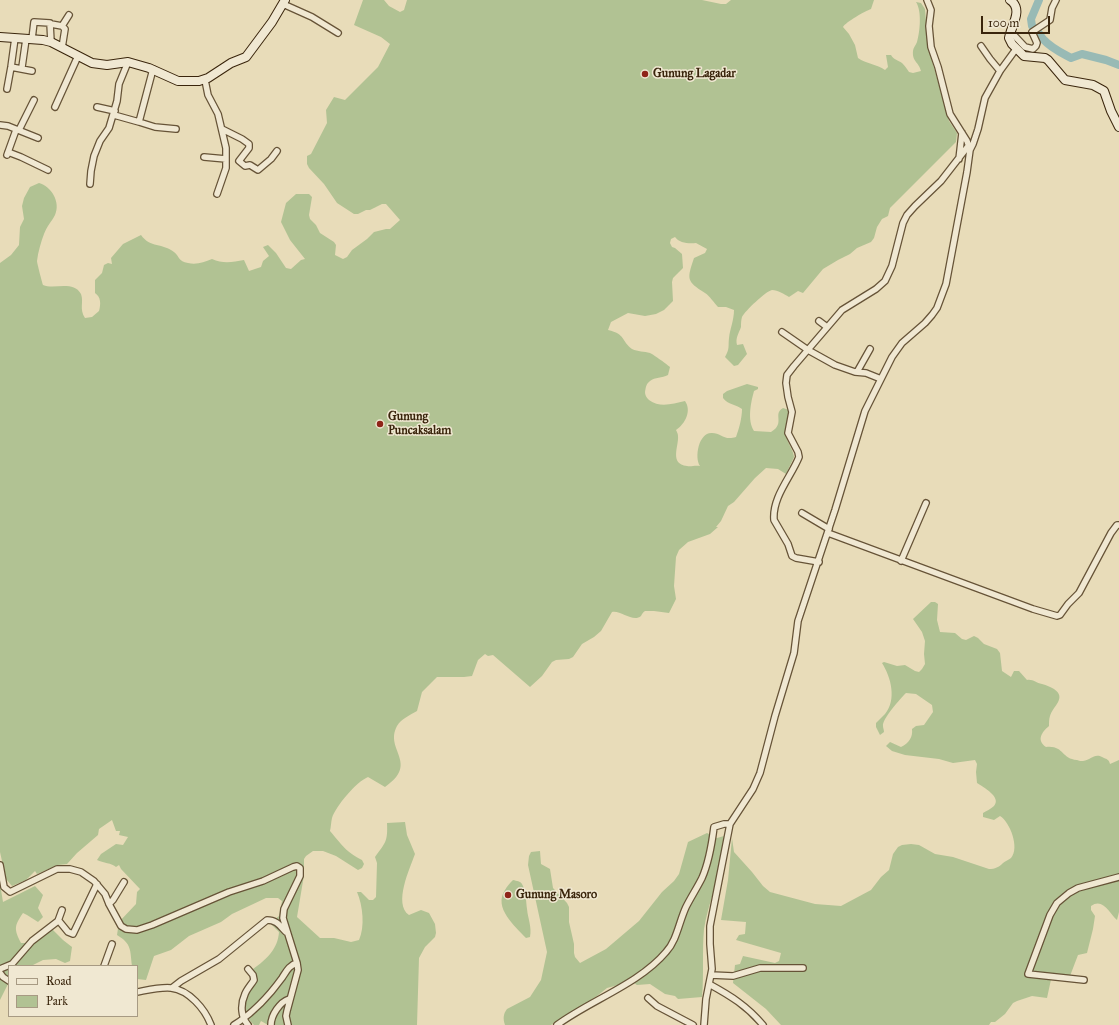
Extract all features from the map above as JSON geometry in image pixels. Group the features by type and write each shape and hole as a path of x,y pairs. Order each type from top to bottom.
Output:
{"street":[{"path":"704,1025 706,999 712,969 710,926 730,824 753,789 760,773 794,653 798,621 819,562 862,420 892,357 902,343 932,315 942,296 946,284 967,172 969,148 962,133 950,114 938,67 931,47 929,26 931,10 927,0"},
{"path":"1010,0 1016,7 1016,18 1010,31 1009,40 1014,52"},
{"path":"1010,31 1025,47 1033,49 1037,43 1032,31 1050,20 1052,8 1056,0"},
{"path":"0,37 51,42 92,63 101,65 128,62 153,70 178,81 191,82 205,80 231,64 246,57 272,22 284,2 338,33"},
{"path":"62,26 69,15"},
{"path":"22,67 33,23 35,22 62,26 65,31 62,48"},
{"path":"51,24 51,42"},
{"path":"7,89 15,38"},
{"path":"981,46 1000,70"},
{"path":"819,562 792,556 788,544 775,523 774,517 781,491 799,455 788,433 792,412 786,390 787,375 842,310 876,289 885,280 892,266 907,215 941,181 973,144 978,129 983,104 1000,70 1014,52"},
{"path":"1014,52 1026,57 1047,59 1067,81 1093,85 1100,88 1106,94 1111,112 1119,127"},
{"path":"55,107 78,56"},
{"path":"90,184 94,156 100,141 109,128 114,113 119,84 128,62"},
{"path":"11,67 32,71"},
{"path":"139,122 153,70"},
{"path":"205,80 208,95 218,114 226,148 226,168 217,194"},
{"path":"34,100 18,130 8,154 21,157 48,170"},
{"path":"97,107 155,127 176,129"},
{"path":"0,125 8,126 38,138"},
{"path":"222,129 249,144 249,148 239,161 246,166 251,166 258,170 271,159 277,151"},
{"path":"959,159 962,133"},
{"path":"204,157 226,159"},
{"path":"819,321 826,328"},
{"path":"782,332 808,350 835,365 881,379"},
{"path":"857,372 870,349"},
{"path":"901,560 926,503"},
{"path":"802,512 828,531 1032,609 1056,616 1060,615 1079,593 1111,533 1117,525 1119,525"},
{"path":"557,1025 598,999 621,988 648,969 667,952 686,908 702,878 714,827 730,824"},
{"path":"0,865 4,887 10,892 57,869 81,872 97,884 105,894 120,926 126,929 137,930 229,892 263,881 297,866 300,868 300,876 286,904 283,918 297,963 297,975 289,999 286,1016 288,1025"},
{"path":"1084,980 1028,974 1050,915 1057,903 1078,888 1119,877"},
{"path":"109,904 124,882"},
{"path":"59,921 68,932 73,934 97,884"},
{"path":"10,965 32,941 59,921 62,910"},
{"path":"172,988 181,981 219,959 268,920 277,922 288,935"},
{"path":"104,965 112,944"},
{"path":"234,1025 243,1019 268,996 290,967 297,963"},
{"path":"711,975 733,976 760,968 803,968"},
{"path":"248,969 253,975 254,980 245,994 242,1009 243,1019 248,1025"},
{"path":"0,973 8,980"},
{"path":"709,984 731,996 745,1006 763,1025"},
{"path":"138,992 172,988 185,994 198,1005 208,1018 211,1025"},
{"path":"648,998 657,1006 692,1025"},
{"path":"271,1025 271,1020 275,1012 284,1001 289,999"}],"green space":[{"path":"363,0 384,0 389,6 400,12 404,10 407,0 702,0 726,4 731,0 874,0 871,9 848,22 843,27 855,45 858,58 864,62 879,66 885,70 888,67 886,55 891,55 902,63 909,72 913,73 921,71 913,55 913,50 917,42 920,27 920,16 916,2 921,3 925,9 931,57 949,121 957,133 956,142 890,208 888,216 882,219 871,242 857,248 850,254 823,269 803,293 798,291 789,297 779,291 772,290 761,297 747,310 742,317 741,327 736,340 737,345 743,344 747,354 738,365 734,366 725,357 728,349 734,310 726,307 718,307 707,294 691,282 690,279 689,275 694,258 705,253 707,249 696,243 682,242 675,237 671,239 670,243 672,247 682,254 683,268 673,278 673,301 664,310 656,314 645,316 628,313 611,322 608,330 621,336 632,349 650,353 670,367 668,375 649,382 646,386 645,393 649,400 657,404 666,405 685,401 687,405 688,413 685,421 676,430 678,440 676,454 678,462 681,465 700,466 698,462 698,451 704,436 715,433 728,438 736,437 742,409 725,400 723,398 723,394 727,391 747,384 758,387 758,389 754,391 750,411 754,431 771,432 778,425 780,410 783,408 789,410 786,436 794,457 786,474 778,469 766,468 734,502 728,506 721,521 716,527 718,527 710,534 688,542 679,550 676,557 674,586 676,599 669,613 645,611 638,618 634,618 612,612 601,631 582,644 573,657 552,662 542,676 530,687 493,655 488,656 485,654 478,660 472,676 437,677 422,692 417,711 403,719 397,726 394,735 401,763 400,771 395,778 385,787 368,777 352,789 338,807 332,818 330,831 344,848 362,860 364,864 362,868 358,870 336,856 323,851 313,851 306,856 304,859 304,875 297,917 320,938 334,938 351,942 359,940 363,923 361,904 357,892 361,892 369,900 373,900 376,897 377,863 375,857 385,842 387,823 405,822 407,835 415,854 404,886 402,903 404,910 409,915 421,910 429,913 435,924 436,933 435,937 425,947 419,958 417,1025 268,1025 261,1021 259,1025 254,1025 246,1013 245,1003 250,989 257,978 253,969 270,954 274,949 278,938 279,932 270,923 279,916 282,901 278,898 266,898 232,914 221,922 189,936 171,950 154,956 146,980 138,979 138,965 132,965 128,945 117,935 119,922 136,904 137,892 140,889 119,865 116,867 97,860 101,854 116,844 123,845 128,837 119,835 120,831 116,831 112,820 99,829 98,835 77,853 67,864 58,865 37,874 35,871 26,880 12,886 6,879 0,852 0,263 11,255 19,245 20,227 24,219 22,206 24,198 30,187 39,183 51,191 57,205 55,215 44,234 37,258 43,285 52,287 68,286 78,290 82,297 82,312 85,318 92,317 99,311 100,301 95,293 95,280 102,273 104,265 108,263 112,264 111,258 123,244 141,235 148,242 170,249 181,260 191,264 212,259 224,262 244,260 249,271 261,267 263,261 269,256 263,247 268,245 276,253 286,268 291,269 301,260 305,259 290,240 281,222 286,203 296,194 309,194 312,197 309,215 310,219 316,225 320,233 334,242 336,245 335,255 343,259 374,232 390,229 400,220 386,204 354,214 337,203 324,184 307,164 307,156 311,154 327,123 326,110 334,97 345,100 378,67 390,44 381,37 354,25"},
{"path":"931,602 938,604 937,620 940,632 955,633 962,639 966,640 974,636 978,638 984,644 997,649 1000,653 1002,671 1011,677 1014,671 1019,671 1027,680 1047,685 1058,692 1059,699 1050,716 1049,726 1041,736 1041,742 1046,747 1056,748 1068,757 1079,761 1095,756 1101,756 1107,759 1110,764 1119,760 1119,912 1117,920 1103,905 1095,904 1091,906 1091,910 1095,916 1087,953 1078,955 1070,976 1052,975 1047,998 1032,996 1017,1001 1013,1003 1005,1014 995,1022 991,1022 989,1025 781,1025 766,1009 733,983 735,965 740,964 743,956 775,963 779,961 781,953 736,940 739,935 745,934 746,922 721,920 728,880 732,838 734,852 770,892 815,904 841,906 871,890 881,877 889,870 893,854 898,847 902,845 919,845 935,854 953,857 989,869 998,867 1011,858 1014,854 1013,836 1004,819 1000,816 994,820 983,817 983,813 994,806 996,799 991,793 977,783 977,764 975,760 953,763 939,759 905,755 892,751 886,746 890,742 901,747 906,744 910,740 912,729 916,726 924,725 933,712 932,705 916,694 906,693 885,719 883,723 884,732 880,735 876,727 876,723 889,708 892,695 888,675 882,663 884,662 897,666 905,665 919,672 922,669 925,664 925,641 922,632 913,619"},
{"path":"707,833 717,838 724,836 714,890 704,929 702,997 678,999 675,996 665,994 650,984 637,985 628,979 618,985 607,988 551,1025 505,1025 504,1017 507,1009 530,997 541,980 547,952 528,865 531,852 540,851 541,864 550,869 553,888 569,907 569,922 574,944 574,953 575,957 580,963 606,949 639,921 662,892 679,874 688,842"},
{"path":"513,880 521,883 526,896 530,937 526,938 511,922 503,910 502,897 507,887"},
{"path":"0,884 3,902 35,886 43,895 38,908 43,917 38,922 23,913 16,928 21,943 33,943 52,929 72,947 70,961 65,963 56,959 43,960 33,965 8,965 8,984 0,1000"}],"waterway":[{"path":"1039,0 1031,19 1032,26 1050,45 1071,58 1082,54 1119,65"}],"place":[{"name":"Gunung Lagadar","path":"645,74"},
{"name":"Gunung Puncaksalam","path":"380,424"},
{"name":"Gunung Masoro","path":"508,895"}]}
